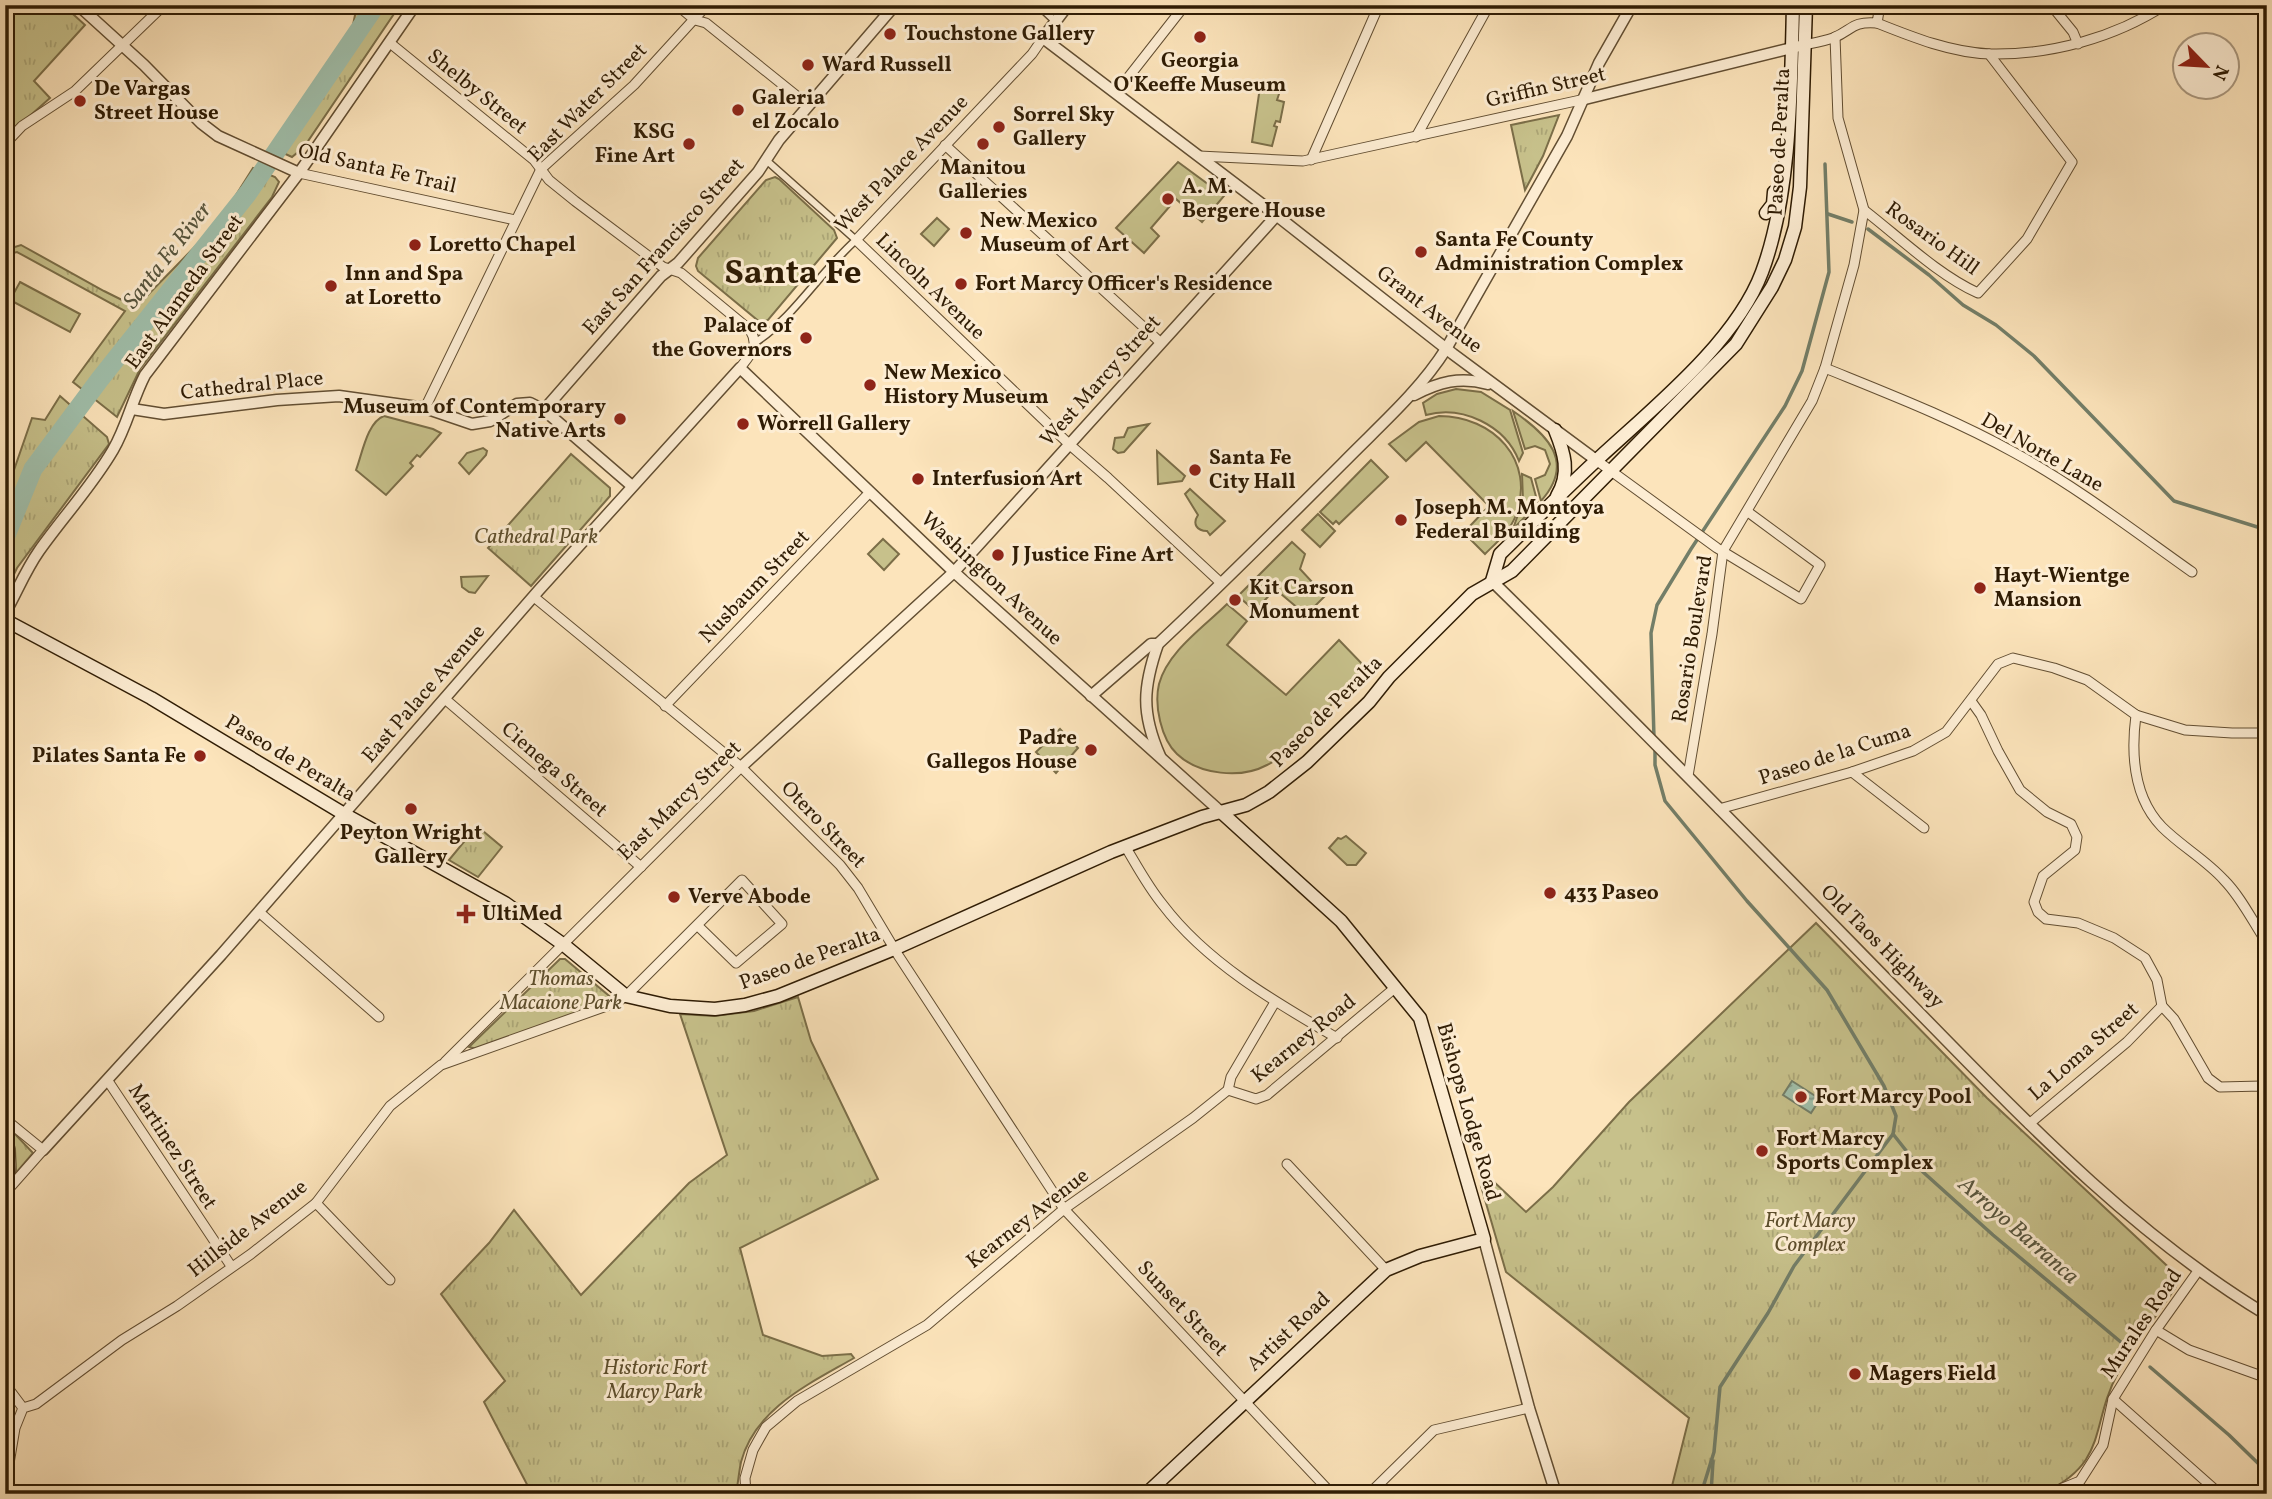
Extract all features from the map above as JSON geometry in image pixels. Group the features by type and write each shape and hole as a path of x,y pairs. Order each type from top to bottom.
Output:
{"main road":[{"name":"Paseo de Peralta","path":"5,620 151,698 344,814 505,903 564,945 626,996 682,1007 715,1009 745,1005 778,996 894,949 1125,846 1246,805 1288,779 1369,702 1389,677 1472,594 1512,571 1736,344 1750,326 1778,276 1795,227 1800,187 1798,47 1793,5"},
{"name":"Paseo de Peralta","path":"1492,581 1500,554 1694,368 1747,302 1761,275 1780,206 1798,47 1806,5"},
{"path":"1766,212 1773,205 1775,177 1784,163"},
{"path":"1552,503 1561,490 1566,456 1555,430"},
{"name":"Bishops Lodge Road","path":"1221,812 1341,921 1413,1007 1425,1029 1484,1239"},
{"name":"Artist Road","path":"1146,1494 1386,1270 1420,1256 1484,1239"}],"street":[{"name":"Old Santa Fe Trail","path":"78,5 201,123 218,136 299,173 515,220"},
{"path":"5,144 22,126 75,91 164,5"},
{"name":"East Alameda Street","path":"5,613 22,577 112,452 127,424 145,375 299,173 415,5"},
{"path":"677,5 695,20 705,23 808,105"},
{"name":"East Water Street","path":"425,408 541,169 626,93 707,5"},
{"name":"East San Francisco Street","path":"544,410 661,276 687,253 766,160 808,105 895,5"},
{"path":"1038,5 1055,21"},
{"path":"1043,38 1068,5"},
{"path":"1115,93 1185,5"},
{"path":"1311,160 1379,5"},
{"path":"1416,137 1489,5"},
{"path":"1161,758 1148,725 1145,701 1151,665 1158,644 1408,398 1446,349 1541,184 1585,99 1599,63 1632,5"},
{"path":"1880,5 1877,23 1940,45 1989,54 2052,50 2078,44 2120,29 2165,5"},
{"path":"2051,5 2073,32 2078,44"},
{"name":"Griffin Street","path":"1199,156 1311,160 1585,99 1835,37 1852,25 1877,23"},
{"name":"Rosario Boulevard","path":"1688,776 1712,634 1720,549 1748,512 1812,401 1825,368 1854,265 1864,210 1838,118 1835,37"},
{"name":"Grant Avenue","path":"1043,38 1277,215 1496,387 1720,549 1801,599 1821,565 1748,512"},
{"name":"West Palace Avenue","path":"755,342 772,332 842,253 1032,54 1043,38"},
{"name":"Shelby Street","path":"390,43 534,160 541,169"},
{"name":"Rosario Hill","path":"1864,210 1948,276 1978,293 2027,239 2072,162 1989,54"},
{"path":"945,145 1161,343"},
{"name":"Lincoln Avenue","path":"766,160 856,240 1070,444 1221,583"},
{"path":"541,169 548,180 583,208 663,267 687,278 750,330 755,342"},
{"name":"West Marcy Street","path":"954,572 1277,215"},
{"name":"East Palace Avenue","path":"8,1191 259,912 632,486 740,368 755,342"},
{"name":"Washington Avenue","path":"740,368 954,572 1221,812"},
{"name":"Del Norte Lane","path":"1825,368 1920,407 2015,453 2106,511 2192,572"},
{"path":"1408,398 1428,387 1449,381 1471,380 1496,387"},
{"name":"Cathedral Place","path":"132,409 164,414 339,396 425,408 471,425 490,421 517,404 530,403 544,410"},
{"path":"544,410 632,486"},
{"name":"Nusbaum Street","path":"665,706 870,492"},
{"name":"East Marcy Street","path":"441,1065 741,767 954,572"},
{"name":"Old Taos Highway","path":"1492,581 1671,758 2029,1124 2131,1216 2198,1271 2267,1315"},
{"name":"Otero Street","path":"534,597 741,767 845,872 1064,1209"},
{"path":"1091,696 1151,644 1158,644"},
{"name":"Paseo de la Cuma","path":"1720,809 1852,772 1913,751 1946,732 1998,664 2013,657 2087,680 2136,715 2185,730 2267,733"},
{"name":"Cienega Street","path":"445,699 641,867"},
{"path":"1970,701 1982,715 2020,790 2048,812 2071,824 2077,837 2075,850 2043,876 2034,901 2038,912 2046,919 2078,923 2114,938 2146,958 2157,980 2162,1006 2174,1019 2208,1078 2220,1087 2262,1086 2267,1089"},
{"path":"2136,715 2134,769 2143,798 2162,826 2227,881 2267,943"},
{"path":"1852,772 1924,828"},
{"path":"1125,846 1162,905 1214,957 1275,1002 1336,1038"},
{"path":"626,996 697,925 742,880 782,923 736,962 697,925"},
{"path":"259,912 379,1017"},
{"name":"Kearney Road","path":"1228,1090 1256,1099 1267,1095 1396,986"},
{"name":"Hillside Avenue","path":"23,1408 36,1404 121,1340 177,1306 251,1254 316,1203 390,1106 441,1065 615,1003 626,996"},
{"name":"Kearney Avenue","path":"746,1494 745,1478 753,1450 766,1427 797,1401 927,1325 1064,1209 1193,1118 1228,1090 1231,1077 1275,1002"},
{"name":"La Loma Street","path":"2029,1124 2127,1042 2162,1006"},
{"name":"Martinez Street","path":"108,1081 231,1266"},
{"path":"5,1119 43,1150"},
{"path":"5,1126 10,1150 5,1215"},
{"path":"1287,1164 1386,1270"},
{"path":"316,1203 390,1280"},
{"name":"Sunset Street","path":"1064,1209 1332,1494"},
{"name":"Bishops Lodge Road","path":"1484,1239 1529,1408 1556,1494"},
{"name":"Murales Road","path":"2048,1494 2080,1481 2102,1445 2113,1399 2198,1271"},
{"path":"2156,1331 2189,1350 2267,1378"},
{"path":"5,1384 23,1408 15,1428 5,1488"},
{"path":"2113,1399 2220,1494"},
{"path":"1368,1494 1434,1430 1529,1408"}],"green space":[{"path":"5,5 63,5 85,25 34,81 50,98 5,138"},
{"path":"357,5 400,5 304,147 292,157 270,147 351,35"},
{"path":"1271,80 1282,85 1277,100 1284,102 1280,122 1276,121 1274,126 1277,127 1272,146 1252,142 1260,87 1266,89"},
{"path":"1559,115 1543,156 1525,190 1511,125"},
{"path":"1178,162 1224,196 1202,222 1176,199 1151,228 1159,236 1144,253 1116,228"},
{"path":"253,168 275,177 279,182 272,197 140,369 117,417 73,382 125,311 17,252 5,255 5,250 21,245 136,307 219,222"},
{"path":"775,177 834,230 837,238 768,320 761,323 698,271 696,266 698,258 766,180"},
{"path":"937,218 949,229 934,246 921,234"},
{"path":"20,282 80,314 70,332 10,300"},
{"path":"1456,389 1481,392 1510,410 1523,453 1519,461 1504,437 1481,421 1454,413 1426,415 1423,403 1437,394"},
{"path":"60,396 107,437 109,444 17,568 5,593 5,496 32,418 45,420"},
{"path":"1513,411 1537,429 1553,450 1556,474 1541,501 1535,479 1545,475 1550,464 1545,450 1535,446 1525,449"},
{"path":"384,416 441,433 420,457 417,455 410,463 413,466 386,495 356,470 369,432 378,419"},
{"path":"1439,416 1459,418 1477,424 1505,445 1515,460 1520,476 1521,495 1516,515 1507,531 1485,554 1467,536 1471,532 1469,527 1489,506 1426,442 1406,461 1389,444 1419,422"},
{"path":"1149,424 1124,452 1118,453 1113,449 1115,438 1124,437 1128,428"},
{"path":"483,448 487,451 486,455 469,474 459,463 467,453"},
{"path":"1157,451 1185,476 1182,481 1158,484"},
{"name":"Cathedral Park","path":"571,454 610,488 610,496 531,586 488,548"},
{"path":"1371,460 1388,477 1339,524 1336,521 1333,524 1320,512"},
{"path":"1522,474 1531,478 1538,504 1513,529 1523,500"},
{"path":"1190,489 1225,521 1210,535 1196,526 1198,515 1185,494"},
{"path":"1318,514 1335,531 1320,547 1302,530"},
{"path":"883,539 899,554 884,570 868,554"},
{"path":"1292,542 1305,554 1300,569 1325,596 1306,615 1275,589 1255,611 1238,596"},
{"path":"488,576 475,593 462,587 461,577"},
{"path":"1227,604 1247,621 1227,645 1286,695 1339,640 1367,669 1276,759 1245,772 1220,773 1197,767 1171,748 1163,731 1157,702 1159,684 1170,661 1188,640"},
{"path":"1060,729 1078,748 1056,773 1036,752"},
{"path":"477,826 502,847 478,877 449,860"},
{"path":"1346,836 1366,853 1356,865 1347,865 1329,848 1338,838"},
{"name":"Fort Marcy Complex","path":"1816,923 1987,1098 2177,1275 2176,1287 2118,1373 2109,1392 2089,1455 2065,1480 2045,1492 1670,1494 1689,1418 1506,1272 1481,1186 1492,1180 1526,1212 1553,1187 1629,1102"},
{"name":"Thomas Macaione Park","path":"560,959 565,959 614,1000 477,1049 469,1047"},
{"name":"Historic Fort Marcy Park","path":"798,997 811,1041 878,1179 740,1248 763,1335 822,1356 851,1354 854,1358 787,1399 759,1426 748,1443 741,1462 736,1494 532,1494 484,1402 505,1381 441,1294 489,1243 514,1210 581,1295 689,1183 727,1155 680,1014 714,1016 754,1011"},
{"path":"12,1134 33,1153 16,1173 15,1149"}],"water":[{"name":"Fort Marcy Pool","path":"1792,1081 1820,1099 1811,1113 1783,1095"}],"waterway":[{"name":"Santa Fe River","path":"5,538 33,469 100,379 248,193 376,5"},
{"path":"1654,738 1651,633 1657,605 1785,406 1802,371 1829,272 1825,164"},
{"path":"1828,214 1852,222"},
{"path":"1868,229 1929,275 1963,305 1996,325 2034,356 2174,501 2267,530"},
{"path":"1655,746 1655,765 1665,801 1747,901 1827,990 1884,1086 1896,1116 1893,1134 1794,1266 1768,1313 1720,1387 1714,1452 1701,1494"},
{"name":"Arroyo Barranca","path":"1893,1134 1923,1172 1993,1235 2128,1348"},
{"name":"Arroyo Barranca","path":"2150,1367 2229,1435 2267,1472"},
{"path":"1711,1494 1713,1461"}],"place":[{"name":"Touchstone Gallery","path":"890,34"},
{"name":"Georgia O'Keeffe Museum","path":"1200,37"},
{"name":"Ward Russell","path":"808,65"},
{"name":"De Vargas Street House","path":"80,101"},
{"name":"Galeria el Zocalo","path":"738,110"},
{"name":"Sorrel Sky Gallery","path":"999,127"},
{"name":"KSG Fine Art","path":"689,144"},
{"name":"Manitou Galleries","path":"983,144"},
{"name":"A. M. Bergere House","path":"1168,199"},
{"name":"New Mexico Museum of Art","path":"966,233"},
{"name":"Loretto Chapel","path":"415,245"},
{"name":"Santa Fe County Administration Complex","path":"1421,252"},
{"name":"Fort Marcy Officer's Residence","path":"961,284"},
{"name":"Inn and Spa at Loretto","path":"331,286"},
{"name":"Palace of the Governors","path":"806,338"},
{"name":"New Mexico History Museum","path":"870,385"},
{"name":"Museum of Contemporary Native Arts","path":"620,419"},
{"name":"Worrell Gallery","path":"743,424"},
{"name":"Santa Fe City Hall","path":"1195,470"},
{"name":"Interfusion Art","path":"918,479"},
{"name":"Joseph M. Montoya Federal Building","path":"1401,520"},
{"name":"J Justice Fine Art","path":"998,555"},
{"name":"Hayt-Wientge Mansion","path":"1980,588"},
{"name":"Kit Carson Monument","path":"1235,600"},
{"name":"Padre Gallegos House","path":"1091,750"},
{"name":"Pilates Santa Fe","path":"200,756"},
{"name":"Peyton Wright Gallery","path":"411,809"},
{"name":"433 Paseo","path":"1550,893"},
{"name":"Verve Abode","path":"674,897"},
{"name":"UltiMed","path":"466,914"},
{"name":"Fort Marcy Pool","path":"1801,1097"},
{"name":"Fort Marcy Sports Complex","path":"1762,1151"},
{"name":"Magers Field","path":"1855,1374"}],"district":[{"name":"Santa Fe","path":"793,274"}]}
